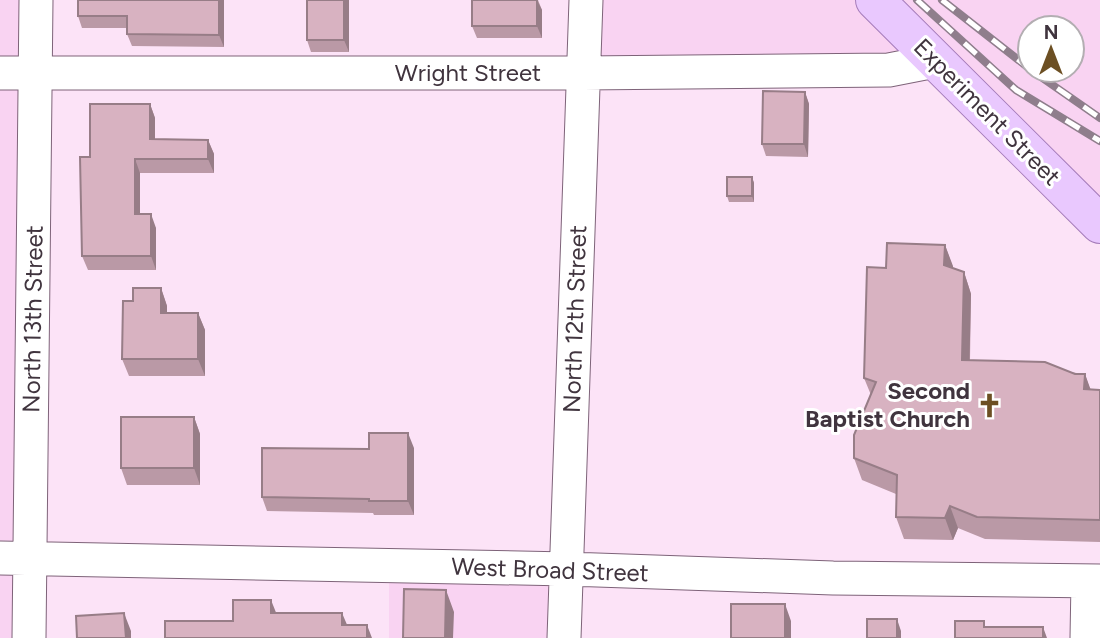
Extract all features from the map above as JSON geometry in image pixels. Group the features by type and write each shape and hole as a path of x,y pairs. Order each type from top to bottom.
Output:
{"main road":[{"name":"Experiment Street","path":"875,0 1100,224"}],"street":[{"name":"North 13th Street","path":"29,638 16,558 36,74 36,0"},
{"name":"North 12th Street","path":"564,638 586,0"},
{"name":"Wright Street","path":"0,74 888,70 935,61"},
{"name":"West Broad Street","path":"16,558 568,569 834,578 1094,581"},
{"path":"1087,638 1094,581"}],"shaded area":[{"path":"0,0 33,0 23,638 0,638"},
{"path":"582,0 1100,0 1100,243 949,75 580,76"},
{"path":"389,568 561,575 560,638 389,638"}],"building":[{"path":"78,0 219,0 219,35 127,34 127,16 78,16"},
{"path":"307,0 344,0 344,40 307,40"},
{"path":"472,0 537,0 537,26 472,26"},
{"path":"763,91 805,92 804,144 762,144"},
{"path":"90,104 150,104 150,139 208,140 208,159 135,159 135,214 151,214 151,256 82,256 80,157 90,157"},
{"path":"727,177 752,177 752,196 727,196"},
{"name":"Second Baptist Church","path":"887,243 945,245 944,265 964,272 962,360 1045,362 1075,374 1085,374 1084,389 1100,390 1100,520 977,517 950,506 945,518 896,517 897,475 854,458 854,435 876,382 864,378 867,267 886,268"},
{"path":"133,288 161,288 161,313 198,313 198,359 122,359 123,301 133,301"},
{"path":"121,417 194,417 194,468 121,468"},
{"path":"369,433 408,433 408,501 262,497 262,448 369,449"},
{"path":"404,589 446,590 445,638 403,638"},
{"path":"233,600 271,600 271,613 342,613 342,625 367,625 367,638 165,638 165,621 233,621"},
{"path":"731,604 785,604 785,638 731,638"},
{"path":"124,613 126,638 77,638 76,616"},
{"path":"867,619 897,619 897,638 867,638"},
{"path":"955,621 984,621 984,627 1043,627 1043,638 955,638"}],"railway":[{"path":"917,0 1016,90 1100,141"},
{"path":"942,0 1016,58"},
{"path":"1051,84 1100,118"}],"place":[{"name":"Second Baptist Church","path":"990,405"}]}
